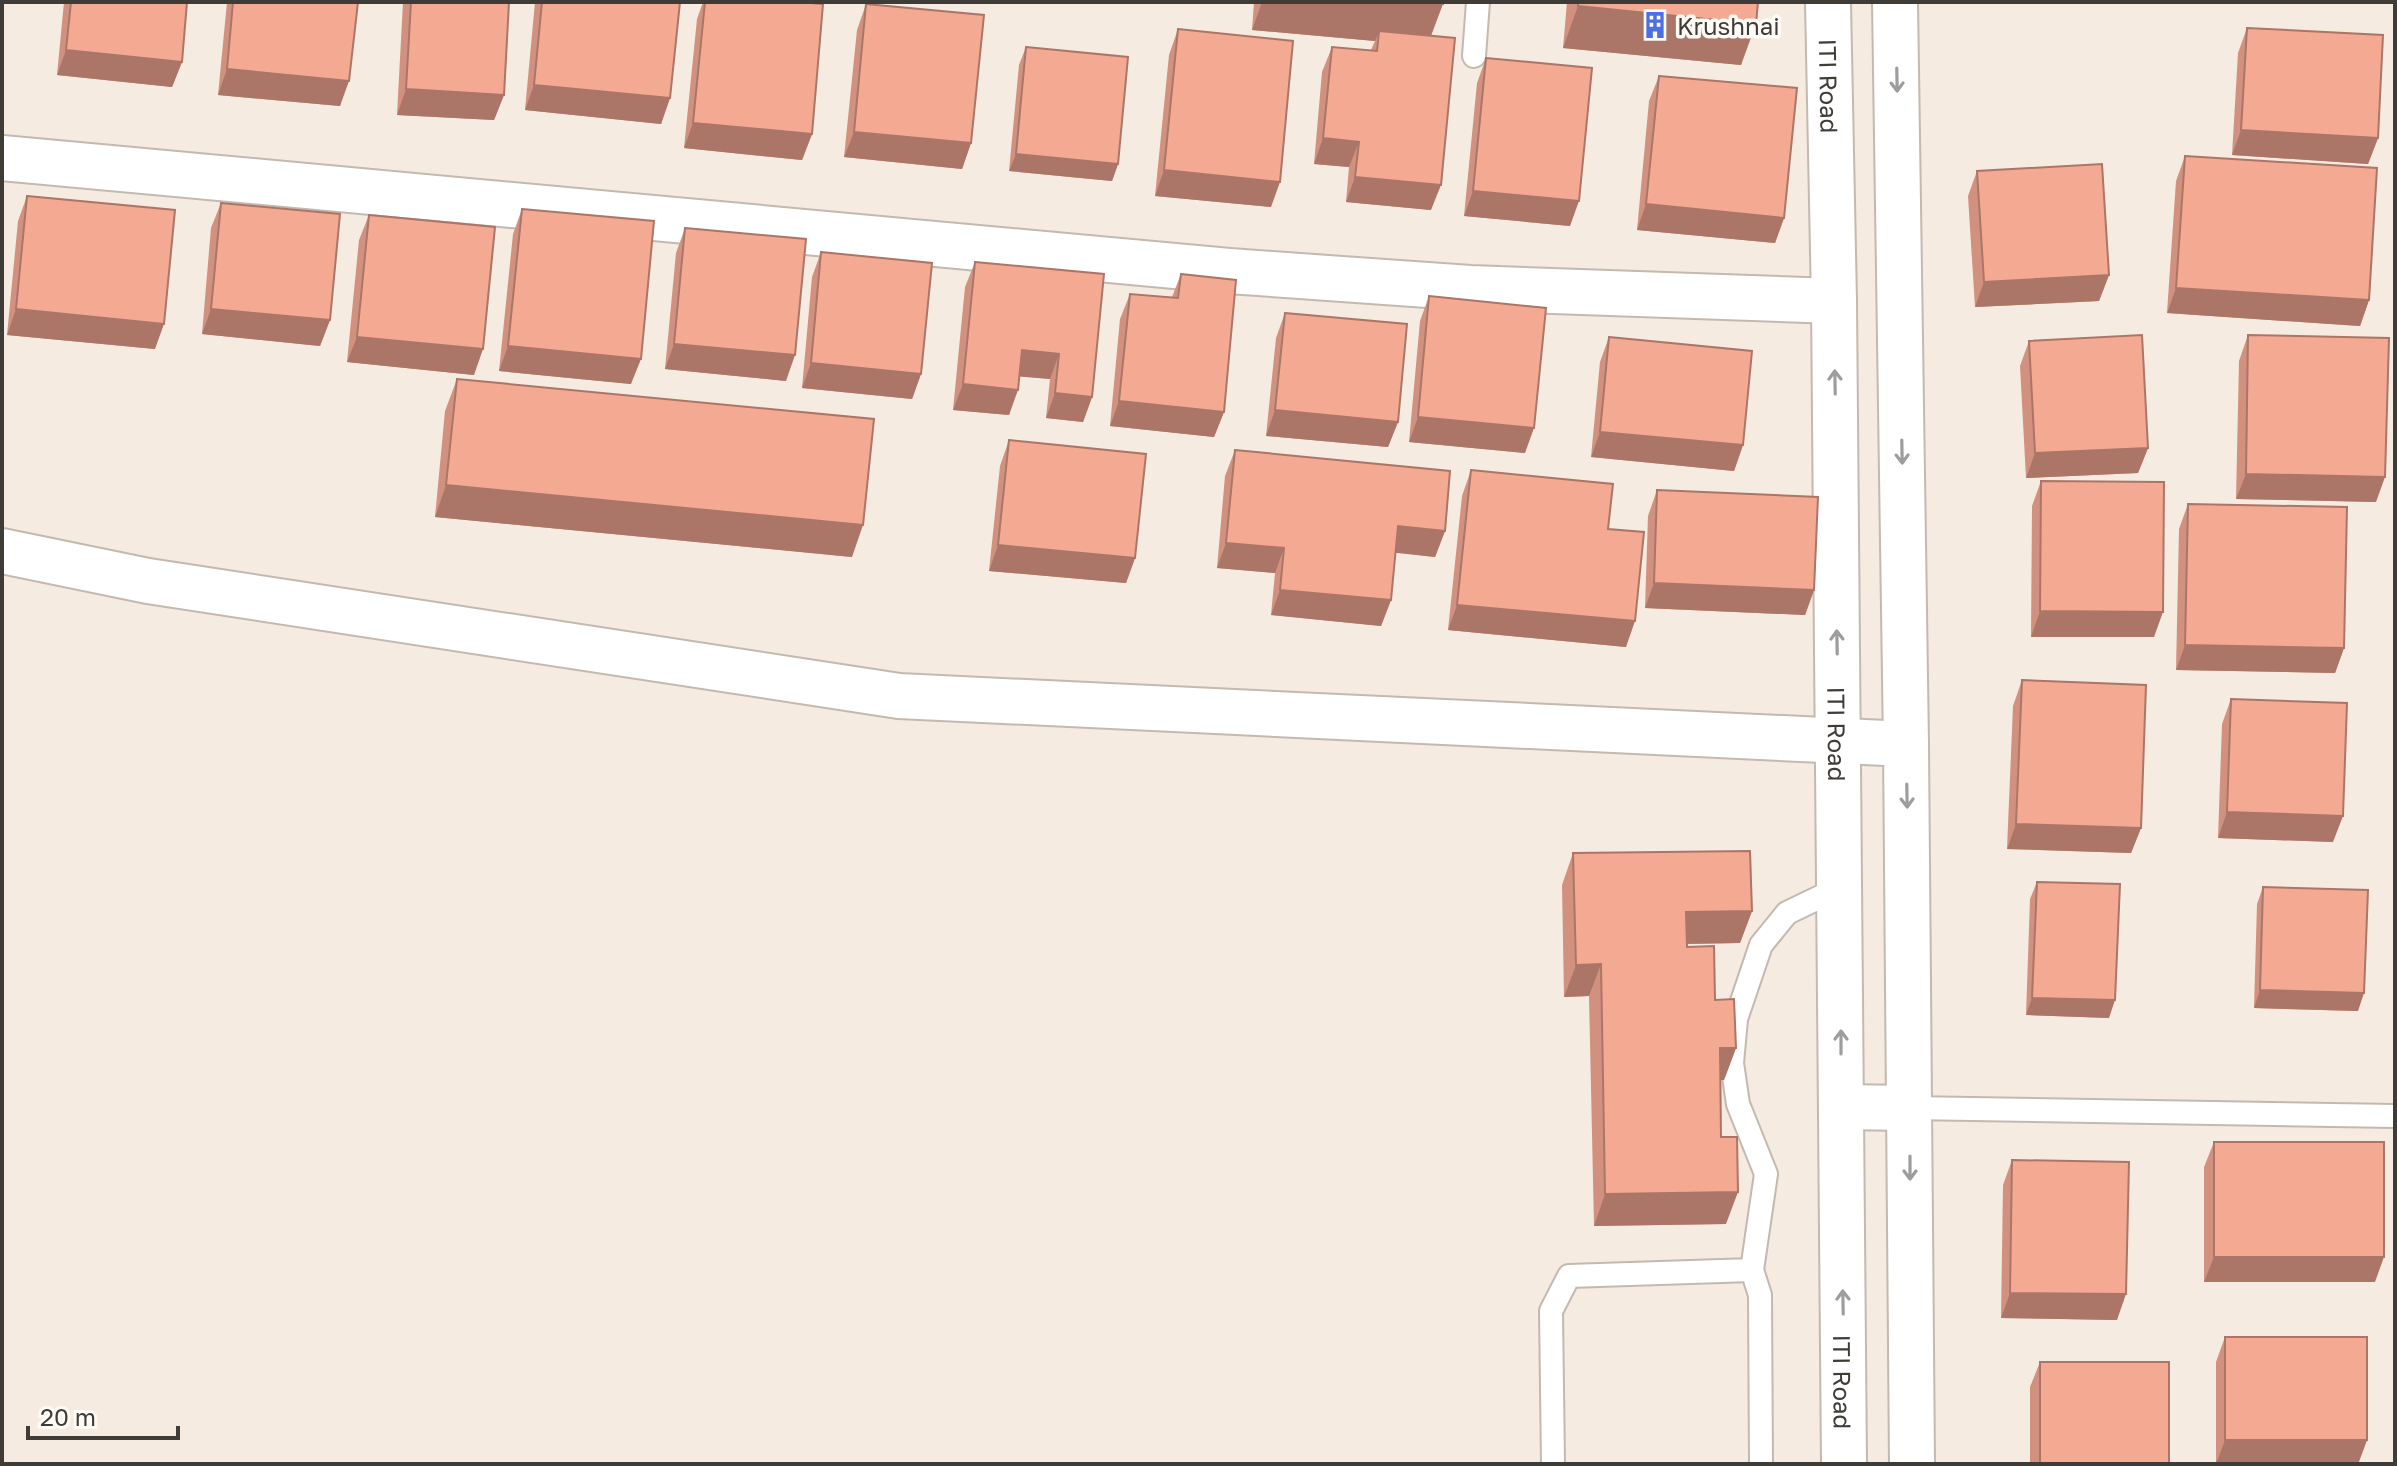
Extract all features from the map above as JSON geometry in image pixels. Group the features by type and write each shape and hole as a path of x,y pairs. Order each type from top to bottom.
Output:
{"street":[{"name":"ITI Road","path":"1828,2 1834,301 1844,1464"},
{"path":"1895,2 1912,1464"},
{"path":"2,158 1229,271 1470,288 1834,301"},
{"path":"2,551 148,581 899,696 1906,744"},
{"path":"1841,1107 1909,1108"}],"lane":[{"path":"1474,56 1478,2"},
{"path":"1761,1464 1760,1295 1752,1270 1766,1174 1738,1104 1732,1063 1736,1019 1761,945 1787,913 1839,888"},
{"path":"1909,1108 2395,1116"},
{"path":"1553,1464 1551,1311 1569,1276 1752,1270"}],"building":[{"path":"71,2 187,2 182,62 66,50"},
{"path":"233,2 358,2 349,81 227,69"},
{"path":"411,2 509,2 504,95 406,89"},
{"path":"542,2 680,2 670,98 534,85"},
{"path":"705,2 823,4 812,134 693,123"},
{"path":"1578,2 1758,2 1756,24 1578,6"},
{"path":"866,4 984,15 971,143 854,132"},
{"path":"2247,28 2383,35 2378,138 2241,130"},
{"path":"1178,29 1293,41 1280,182 1164,170"},
{"path":"1379,31 1455,38 1441,185 1355,177 1359,142 1323,138 1332,47 1377,51"},
{"path":"1026,47 1128,57 1118,164 1016,154"},
{"path":"1486,58 1592,68 1579,201 1473,191"},
{"path":"1659,76 1797,88 1784,218 1646,204"},
{"path":"2185,156 2377,168 2369,300 2176,288"},
{"path":"2102,164 2109,275 1984,282 1977,171"},
{"path":"27,196 175,210 164,324 16,309"},
{"path":"221,203 340,214 330,320 211,309"},
{"path":"522,209 654,221 641,359 508,346"},
{"path":"369,215 495,227 483,349 357,337"},
{"path":"685,228 806,239 795,355 674,344"},
{"path":"821,252 932,263 921,374 811,363"},
{"path":"975,262 1104,274 1092,397 1055,393 1059,354 1022,350 1018,390 963,384"},
{"path":"1181,274 1236,280 1224,412 1119,401 1130,294 1178,298"},
{"path":"1429,296 1546,308 1534,428 1418,417"},
{"path":"1285,313 1407,324 1398,422 1275,410"},
{"path":"2142,335 2148,448 2035,453 2029,341"},
{"path":"2248,335 2389,338 2385,477 2246,474"},
{"path":"1609,337 1752,351 1743,445 1600,432"},
{"path":"457,379 874,419 863,525 446,485"},
{"path":"1009,440 1146,454 1135,558 998,545"},
{"path":"1235,450 1450,471 1445,531 1398,526 1391,600 1280,590 1284,548 1226,543"},
{"path":"1471,470 1613,484 1608,529 1644,532 1635,621 1457,605"},
{"path":"2041,481 2164,482 2163,612 2040,611"},
{"path":"1657,490 1818,497 1814,590 1654,583"},
{"path":"2188,504 2347,507 2344,648 2185,645"},
{"path":"2022,680 2146,685 2141,828 2016,824"},
{"path":"2231,699 2347,703 2343,816 2227,812"},
{"path":"1750,851 1752,911 1686,912 1687,947 1714,946 1715,1000 1734,999 1736,1048 1720,1048 1721,1137 1737,1137 1738,1192 1605,1194 1601,964 1576,965 1573,853"},
{"path":"2037,882 2120,884 2115,1000 2032,998"},
{"path":"2263,887 2368,890 2364,993 2260,990"},
{"path":"2214,1142 2384,1142 2384,1257 2214,1257"},
{"path":"2012,1160 2129,1162 2126,1294 2010,1293"},
{"path":"2225,1337 2367,1337 2367,1440 2225,1440"},
{"path":"2040,1362 2169,1362 2169,1464 2040,1464"}],"place":[{"name":"Krushnai","path":"1655,25"}]}
